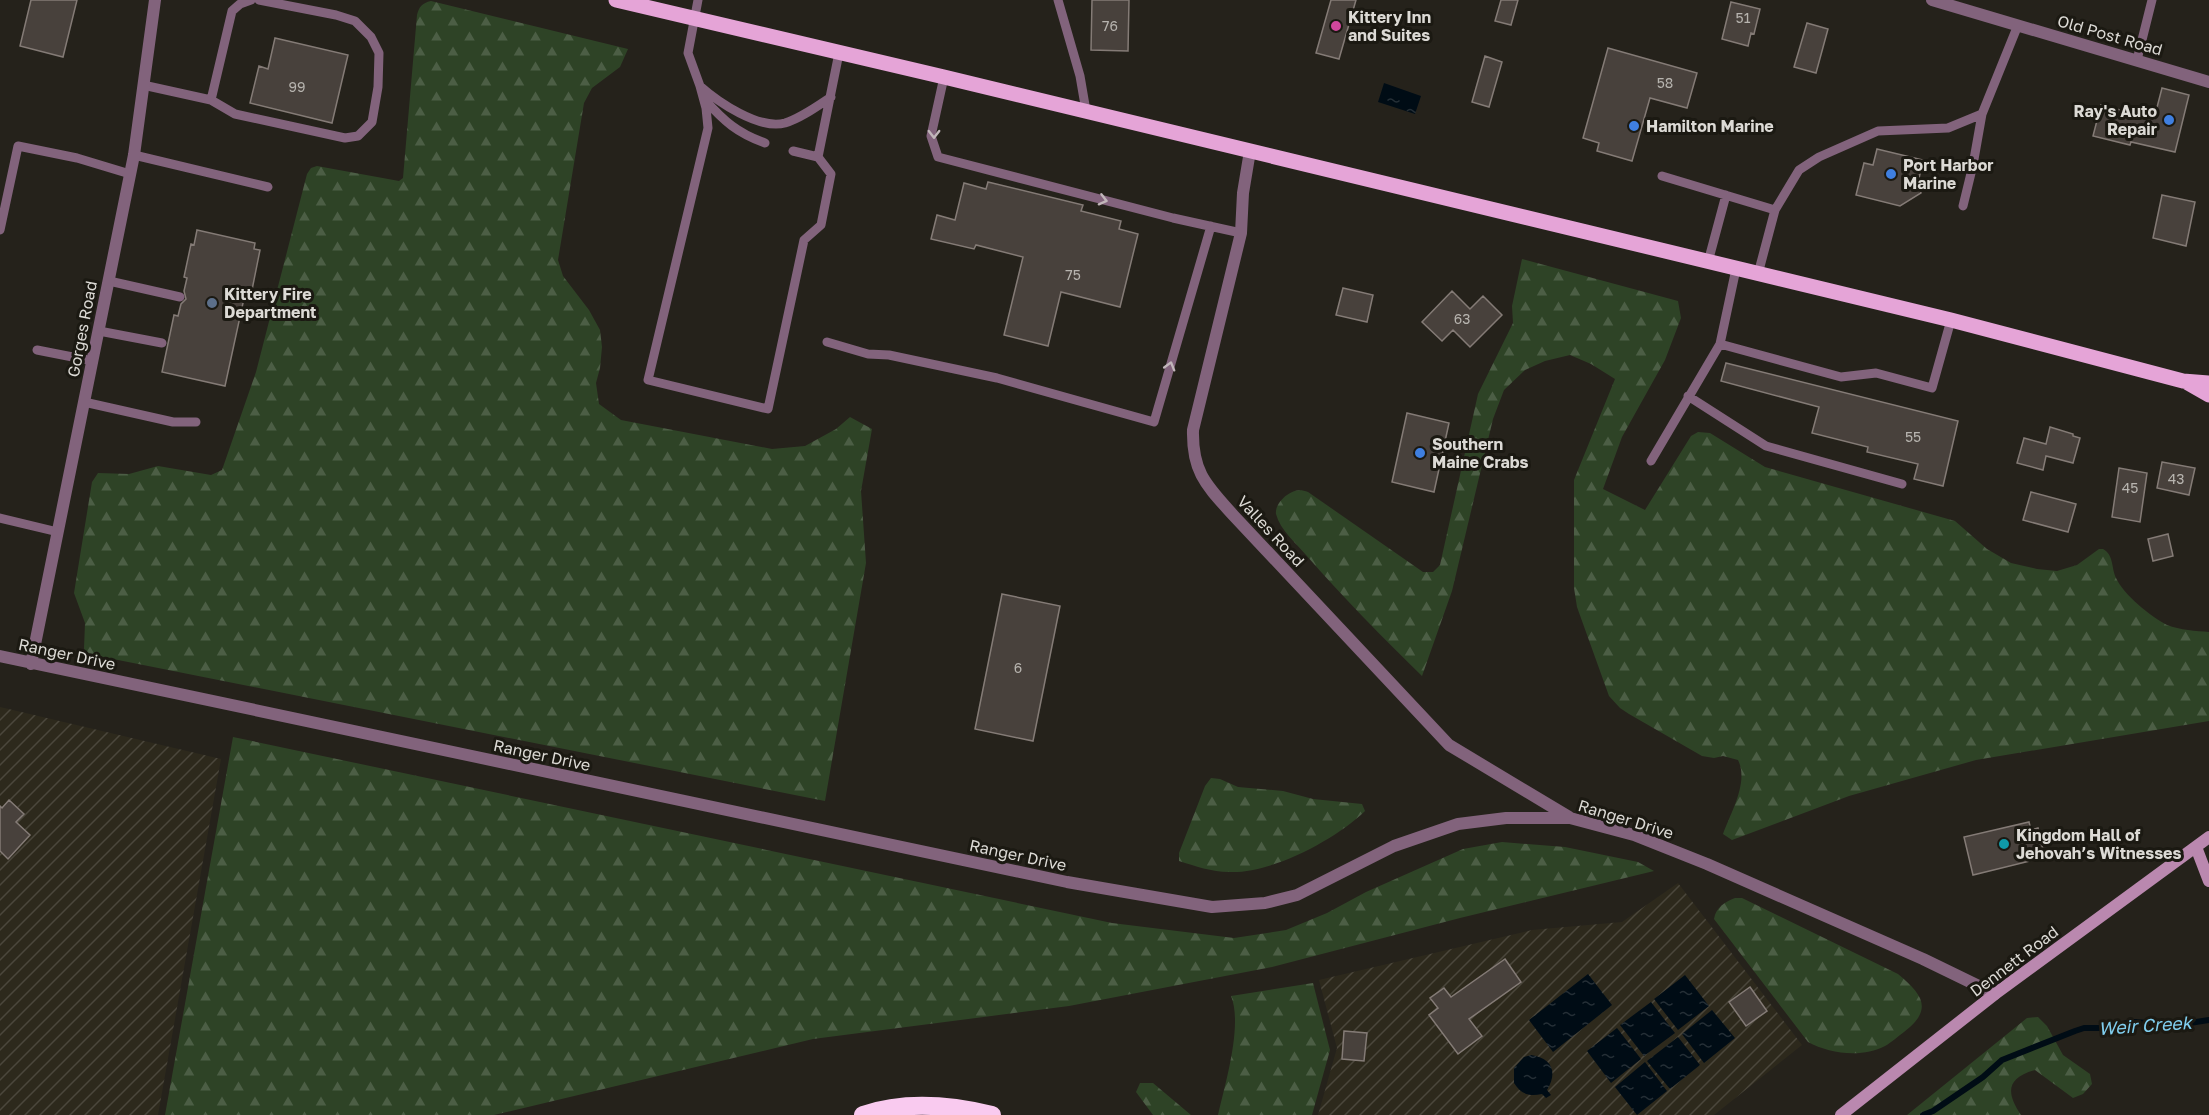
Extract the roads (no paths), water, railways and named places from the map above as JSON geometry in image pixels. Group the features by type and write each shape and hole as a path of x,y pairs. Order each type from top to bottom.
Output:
{"highway":[{"path":"863,1115 905,1107 969,1109 992,1115"}],"main road":[{"path":"616,0 1951,320 2182,381 2209,383"},
{"path":"2182,381 2209,395"}],"street":[{"name":"Gorges Road","path":"31,664 134,155 155,0"},
{"name":"Old Post Road","path":"1932,0 2209,82"},
{"name":"Valles Road","path":"1250,152 1243,193 1241,233 1193,430 1192,447 1197,468 1212,491 1234,516 1449,745 1570,818"},
{"name":"Ranger Drive","path":"0,656 1056,880 1212,907 1264,903 1297,895 1394,846 1458,824 1506,818 1570,818 1634,835 1707,864 1923,959 1995,994"},
{"name":"Dennett Road","path":"1841,1115 1995,994 2209,837"},
{"path":"2196,847 2209,881"}],"lane":[{"path":"211,100 232,11 240,4 251,0"},
{"path":"143,85 211,100 235,114 345,138 358,136 372,122 380,62 379,53 371,37 355,21 336,15 259,0"},
{"path":"698,0 688,53 700,86 708,128 648,380 768,409 804,240 821,225 831,174 818,157 793,151"},
{"path":"1058,0 1080,76 1086,111"},
{"path":"2137,60 2152,0"},
{"path":"1963,206 1982,114 2018,26"},
{"path":"818,157 839,53"},
{"path":"944,77 931,136 938,157 1173,218 1241,233"},
{"path":"700,86 728,108 774,124 784,123 798,117 831,98"},
{"path":"703,98 729,125 744,136 765,143"},
{"path":"1758,274 1774,210 1799,170 1819,157 1878,131 1948,128 1982,114"},
{"path":"0,230 18,146 77,158 130,174"},
{"path":"134,155 268,187"},
{"path":"1662,176 1774,210"},
{"path":"1708,262 1726,195"},
{"path":"827,342 868,354 890,355 998,378 1154,422 1211,226"},
{"path":"1651,461 1720,344 1736,269"},
{"path":"109,281 180,297"},
{"path":"1720,344 1841,377 1876,373 1932,388 1951,320"},
{"path":"99,331 162,343"},
{"path":"36,350 93,361"},
{"path":"1688,396 1766,446 1902,484"},
{"path":"84,402 173,422 196,422"},
{"path":"0,519 58,532"}],"water":[{"path":"1384,83 1421,96 1415,114 1378,102"},
{"path":"1588,974 1612,1005 1553,1052 1529,1020"},
{"path":"1685,975 1709,1006 1678,1030 1654,999"},
{"path":"1651,1002 1675,1033 1644,1056 1620,1025"},
{"path":"1712,1010 1735,1038 1704,1063 1682,1034"},
{"path":"1617,1028 1641,1059 1611,1083 1587,1051"},
{"path":"1678,1037 1700,1065 1670,1089 1647,1061"},
{"path":"1531,1055 1544,1059 1551,1067 1552,1077 1547,1090 1551,1095 1546,1098 1542,1094 1526,1094 1514,1083 1514,1068 1524,1057"},
{"path":"1645,1062 1667,1091 1637,1115 1615,1087"}],"waterway":[{"name":"Weir Creek","path":"1923,1115 1933,1111 1983,1077 2002,1060 2084,1028 2100,1028 2134,1022 2177,1025 2209,1020"}],"place":[{"name":"Kittery Inn and Suites","path":"1336,26"},
{"name":"Ray's Auto Repair","path":"2169,120"},
{"name":"Hamilton Marine","path":"1634,126"},
{"name":"Port Harbor Marine","path":"1891,174"},
{"name":"Kittery Fire Department","path":"212,303"},
{"name":"Southern Maine Crabs","path":"1420,453"},
{"name":"Kingdom Hall of Jehovah’s Witnesses","path":"2004,844"}]}
